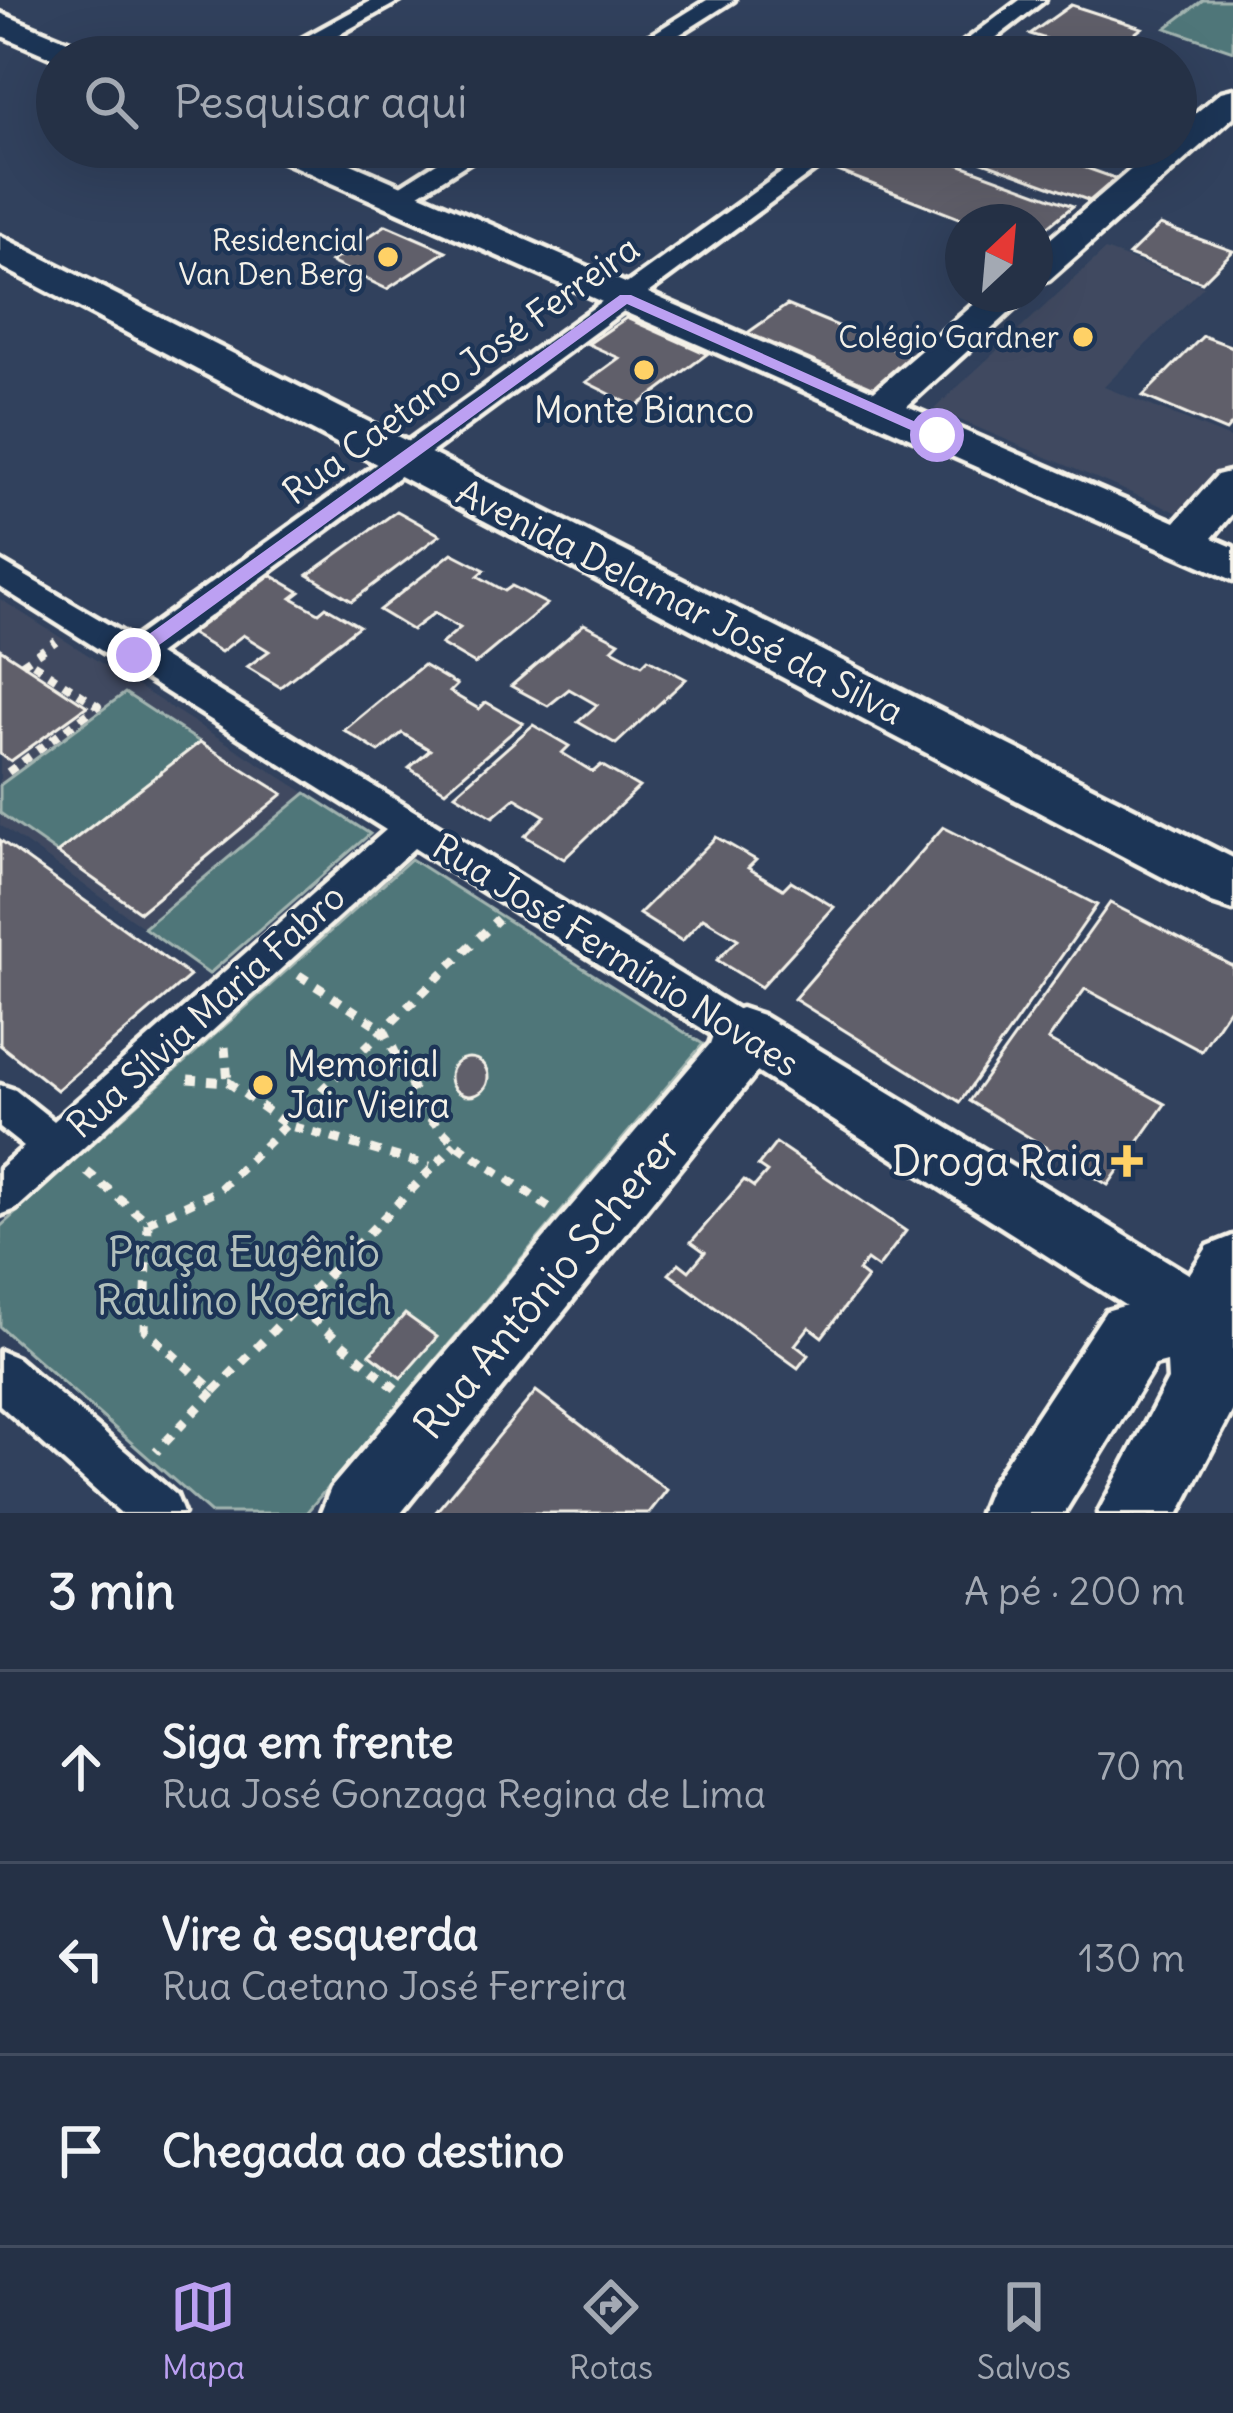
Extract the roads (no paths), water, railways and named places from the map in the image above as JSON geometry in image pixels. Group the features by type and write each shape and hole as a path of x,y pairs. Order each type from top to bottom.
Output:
{"main road":[{"name":"Avenida Delamar José da Silva","path":"0,249 1233,886"},
{"path":"1019,1513 1132,1336 1223,1308 1206,1386 1137,1513"}],"street":[{"path":"321,36 390,0"},
{"path":"663,36 723,0"},
{"path":"985,36 1034,0"},
{"path":"1197,130 1233,99"},
{"path":"330,168 1233,566"},
{"path":"396,197 444,168"},
{"name":"Rua Caetano José Ferreira","path":"134,655 804,168"},
{"path":"1053,256 1154,168"},
{"path":"878,409 989,312"},
{"path":"1182,543 1233,485"},
{"name":"Rua José Fermínio Novaes","path":"0,572 412,828 746,1044 1223,1308"},
{"name":"Rua Sílvia Maria Fabro","path":"0,1195 69,1158 412,828"},
{"name":"Rua Antônio Scherer","path":"356,1513 746,1044"},
{"path":"0,1103 69,1158"},
{"path":"0,1375 158,1513"}],"place":[{"name":"Residencial Van Den Berg","path":"388,257"},
{"name":"Colégio Gardner","path":"1083,337"},
{"name":"Monte Bianco","path":"644,370"},
{"name":"Memorial Jair Vieira","path":"263,1085"},
{"name":"Droga Raia","path":"1127,1161"}],"park label":[{"name":"Praça Eugênio Raulino Koerich","path":"244,1276"}]}
